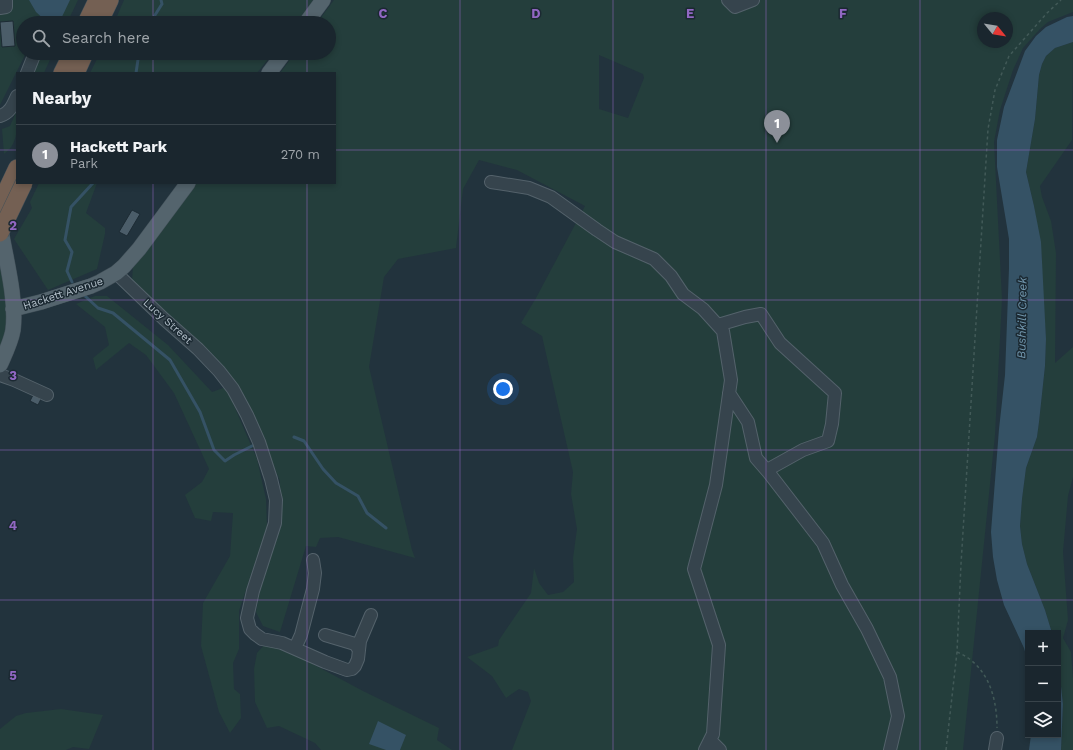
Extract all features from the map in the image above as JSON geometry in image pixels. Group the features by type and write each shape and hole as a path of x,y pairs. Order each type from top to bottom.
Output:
{"highway":[{"path":"89,16 97,0"},
{"path":"102,16 110,0"},
{"path":"62,72 68,60"},
{"path":"76,72 82,60"},
{"path":"0,204 16,170"},
{"path":"0,233 24,184"}],"main road":[{"path":"311,16 323,0"},
{"path":"270,72 279,60"},
{"name":"Hackett Avenue","path":"13,309 41,302 91,286 116,273 139,249 187,184"},
{"path":"0,225 13,309 12,330 0,365"}],"street":[{"path":"0,8 6,7 6,0"},
{"path":"728,0 735,7 753,0"},
{"path":"27,72 32,60"},
{"path":"0,116 5,115 11,109 16,98"},
{"path":"491,182 529,188 551,197 615,242 654,259 671,276 683,294 703,309 723,331 731,380 716,485 694,569 719,645 713,734 708,745 720,750"},
{"name":"Lucy Street","path":"116,273 198,349 219,371 233,389 253,428 272,479 276,500 275,523 253,591 247,618 248,625 255,634 262,638 292,647"},
{"path":"718,325 761,314 780,343 835,392 832,424 828,441 803,450 767,470"},
{"path":"0,375 47,395"},
{"path":"729,393 748,422 756,458 767,470 823,543 842,585 867,630 890,677 898,716 890,750"},
{"path":"292,647 296,646 301,635 313,589 316,573 312,560"},
{"path":"292,647 325,662 347,670 352,669 358,659 360,642 371,615"},
{"path":"325,635 355,644 359,650"}],"path":[{"path":"946,750 957,652 961,564 988,129 995,90 1009,56 1047,13 1061,0"},
{"path":"957,652 974,661 983,671 989,684 997,716 996,744"}],"green space":[{"path":"0,0 78,0 70,16 16,16 16,60 22,60 0,105"},
{"path":"124,0 313,0 301,16 117,16"},
{"path":"334,0 1073,0 1073,12 1048,22 1023,48 1013,70 1000,110 994,142 1002,299 995,435 963,750 512,750 531,701 528,692 519,689 506,698 492,676 467,657 498,646 499,640 531,593 534,568 539,583 548,595 563,592 574,582 573,558 577,529 571,494 573,472 542,336 521,323 585,206 517,170 479,160 463,189 456,248 398,259 384,277 369,367 415,558 338,537 320,538 316,547 306,546 280,632 263,626 256,612 262,581 280,530 280,481 249,407 214,356 134,286 132,280 133,267 195,184 336,184 336,72 281,72 290,60 336,60 336,16 322,16","holes":["599,55 643,74 644,78 628,118 599,109"]},
{"path":"1073,42 1072,140 1040,186 1042,197 1051,221 1056,253 1055,363 1073,347 1073,477 1068,496 1063,552 1068,620 1063,638 1071,652 1073,678 1073,750 1061,750 1063,704 1061,686 1061,630 1051,630 1027,564 1022,544 1020,526 1026,468 1037,437 1045,366 1046,339 1042,259 1034,206 1026,172 1035,119 1039,75 1046,56 1055,48"},
{"path":"38,60 50,60 44,72 33,72"},
{"path":"96,60 267,60 258,72 90,72"},
{"path":"16,112 15,140 9,150 4,154 2,129 10,126"},
{"path":"39,184 97,184 86,213 105,228 97,269 48,290 14,239 32,208 30,202"},
{"path":"0,258 6,294 6,331 0,354"},
{"path":"95,296 107,296 168,345 212,392 226,387 257,459 266,499 267,526 239,611 239,649 233,663 234,689 240,694 241,718 230,733 219,712 201,646 203,603 230,556 233,513 213,512 211,521 195,518 185,495 202,482 209,469 174,393 146,355 129,343 96,370 93,358 109,345 105,327 76,304"},
{"path":"264,645 281,647 363,691 439,728 437,740 452,750 321,750 315,743 279,726 267,728 255,702 254,669 257,653"},
{"path":"61,709 103,715 89,749 73,747 66,750 0,750 0,729 16,716 26,713"}],"water":[{"path":"29,0 70,0 62,16 40,16 36,12"},
{"name":"Bushkill Creek","path":"1073,16 1073,42 1055,48 1046,56 1039,75 1035,119 1026,172 1041,242 1046,339 1045,366 1037,437 1026,468 1020,526 1022,544 1027,564 1051,630 1025,630 1025,652 1004,605 997,580 991,532 1005,375 1009,268 1009,239 997,167 997,140 1004,107 1025,51 1036,36 1046,27 1067,17"},
{"path":"1061,686 1063,704 1061,750 1029,750 1031,738 1061,738"},
{"path":"378,721 406,735 400,750 386,750 369,744"}],"building":[{"path":"13,21 15,46 2,47 0,22"},
{"path":"132,210 140,214 127,236 119,232"},
{"path":"33,395 41,399 38,405 30,401"}],"waterway":[{"path":"154,16 162,4 161,0"},
{"path":"136,72 138,60"},
{"path":"72,282 67,271 72,252 65,240 71,207 92,184"},
{"path":"85,296 98,308 113,313 170,360 200,412 214,450 225,461 254,445"},
{"path":"294,437 304,441 323,469 336,483 358,496 367,513 386,528"}],"place":[{"name":"Hackett Park","path":"777,143"}]}
